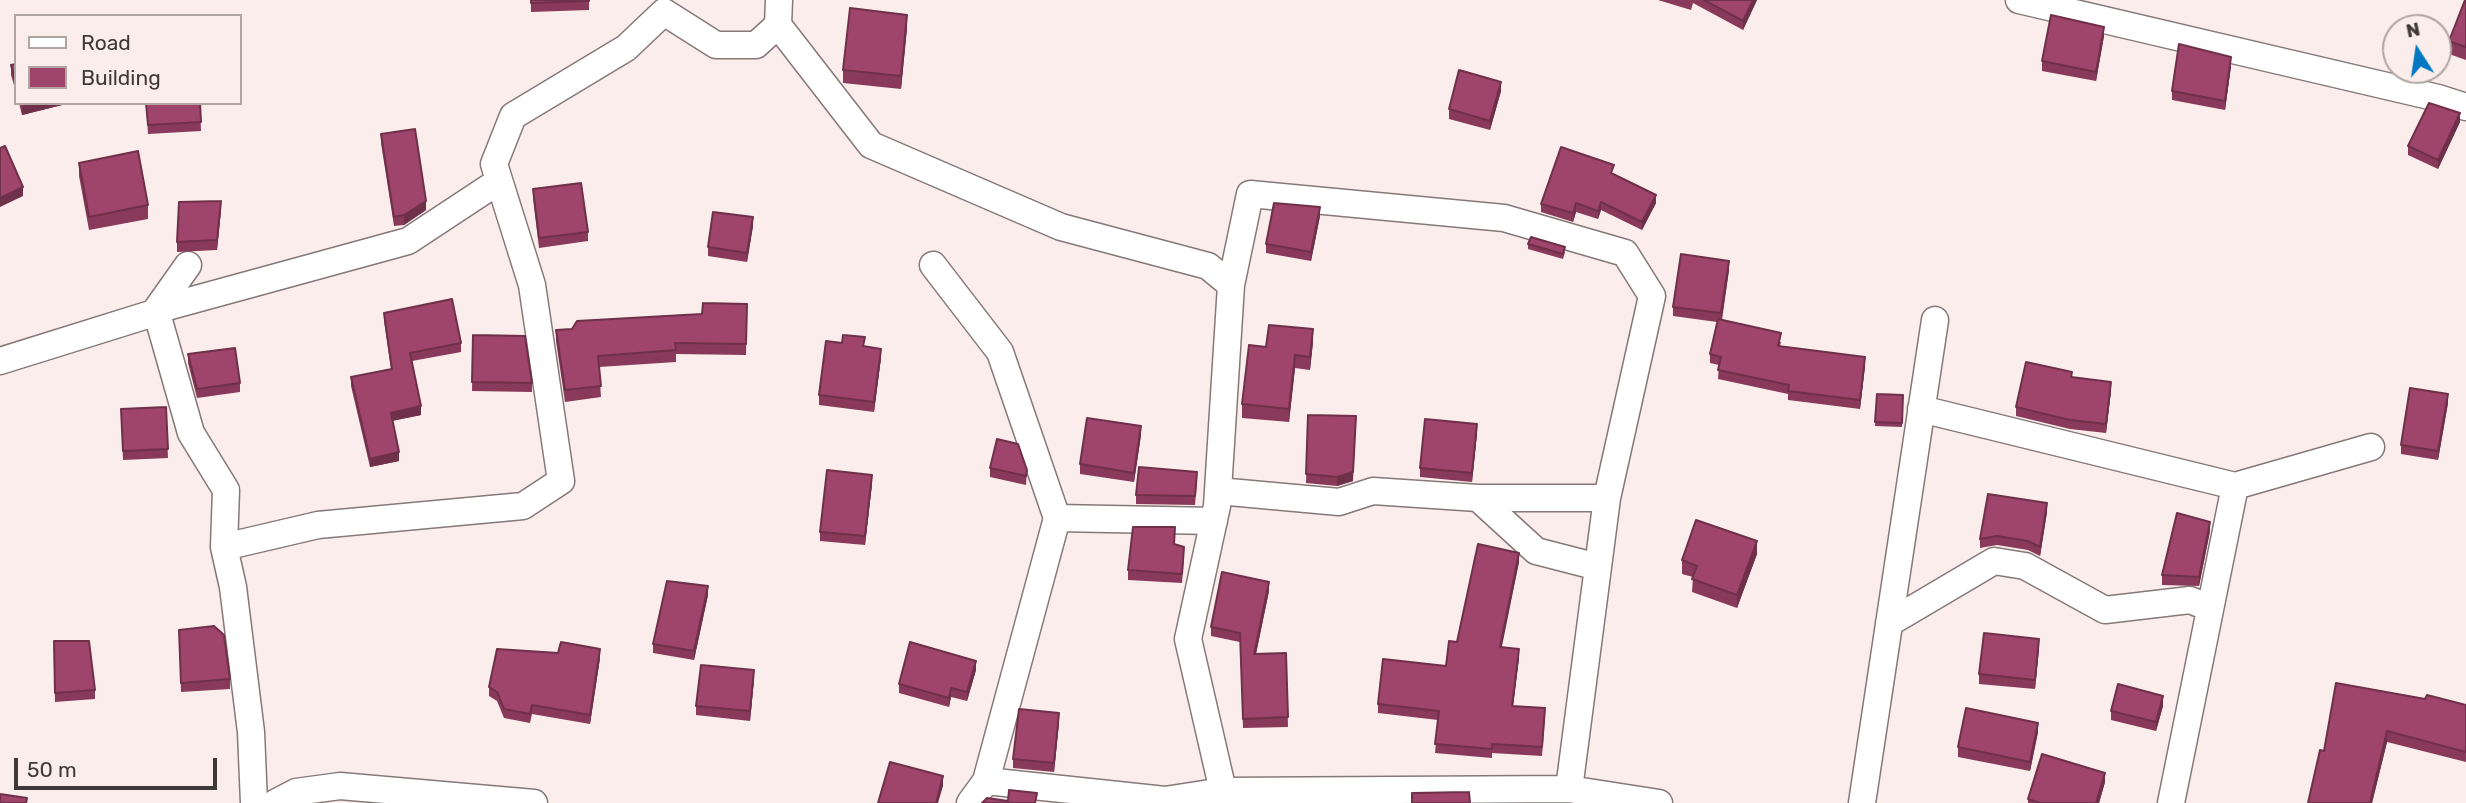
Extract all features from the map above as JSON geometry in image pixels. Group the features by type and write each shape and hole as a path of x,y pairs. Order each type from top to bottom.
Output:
{"street":[{"path":"2019,0 2438,98 2466,107"},
{"path":"225,547 318,525 523,506 561,481 532,285 494,164 513,116 626,48 664,12 716,45 756,45 779,12 871,145 1061,227 1208,266 1231,285"},
{"path":"156,310 408,241 499,181"},
{"path":"1223,791 1188,639 1218,491 1231,285 1250,194 1504,218 1625,253 1652,296 1606,498 1569,789"},
{"path":"0,361 154,313 188,265"},
{"path":"933,265 1000,352 1057,518 986,781 970,803"},
{"path":"156,310 191,433 226,490 225,547 233,587 251,732 254,803"},
{"path":"1861,803 1935,320"},
{"path":"1921,409 2235,486 2371,447"},
{"path":"2171,803 2235,486"},
{"path":"1218,491 1339,502 1373,491 1478,498 1606,498"},
{"path":"1478,498 1536,551 1598,566"},
{"path":"1057,518 1213,520"},
{"path":"1889,623 1994,561 2025,566 2105,610 2190,600 2210,608"},
{"path":"986,781 1165,800 1223,791 1284,797 1569,789 1658,803"},
{"path":"275,803 296,792 340,786 534,803"}],"building":[{"path":"531,0 589,0 589,1 531,3"},
{"path":"1704,0 1753,0 1743,21"},
{"path":"2466,0 2466,47 2452,42 2452,33"},
{"path":"850,8 907,15 901,76 843,70"},
{"path":"2051,15 2104,27 2096,72 2042,61"},
{"path":"2179,44 2231,57 2225,101 2172,91"},
{"path":"1459,70 1501,82 1490,121 1449,109"},
{"path":"2429,103 2460,113 2438,160 2408,146"},
{"path":"146,105 200,105 201,122 148,125"},
{"path":"415,129 426,201 404,215 394,217 381,134"},
{"path":"5,146 23,187 0,198 0,148"},
{"path":"1561,147 1614,165 1611,173 1656,195 1642,222 1601,202 1598,211 1576,203 1573,213 1541,204"},
{"path":"138,151 148,205 89,217 79,163"},
{"path":"581,183 588,232 539,238 533,189"},
{"path":"221,201 217,240 177,242 179,202"},
{"path":"1274,203 1320,207 1311,252 1266,244"},
{"path":"713,212 753,217 747,253 708,247"},
{"path":"1531,237 1565,247 1563,254 1528,244"},
{"path":"1681,254 1729,261 1721,313 1673,307"},
{"path":"452,299 461,343 410,353 421,406 391,413 399,452 370,459 351,377 392,369 384,313"},
{"path":"703,303 747,304 746,344 675,343 676,350 598,356 601,386 565,390 556,330 572,329 577,321 702,314"},
{"path":"1718,319 1781,333 1778,346 1865,357 1860,400 1788,391 1789,385 1718,370 1721,357 1710,354"},
{"path":"1269,325 1313,329 1310,357 1295,355 1289,409 1242,404 1249,345 1266,347"},
{"path":"473,335 525,336 532,383 472,382"},
{"path":"843,335 865,337 863,346 881,349 874,402 819,395 826,341 842,343"},
{"path":"235,348 240,383 197,389 188,354"},
{"path":"2026,362 2072,372 2071,377 2111,382 2106,424 2070,420 2016,407"},
{"path":"2410,388 2448,394 2438,451 2401,445"},
{"path":"1877,394 1903,395 1902,423 1875,422"},
{"path":"166,407 168,449 123,451 121,409"},
{"path":"1308,415 1356,416 1353,472 1337,477 1306,474"},
{"path":"1087,418 1141,426 1134,473 1080,464"},
{"path":"1425,419 1477,424 1472,473 1420,468"},
{"path":"997,439 1018,444 1027,470 1026,476 990,468"},
{"path":"1139,467 1197,472 1195,496 1136,495"},
{"path":"827,470 872,475 865,536 820,532"},
{"path":"1988,494 2047,503 2040,547 2028,541 1997,536 1980,539"},
{"path":"2177,513 2210,522 2199,577 2162,575"},
{"path":"1696,520 1757,541 1737,595 1692,579 1697,566 1682,560"},
{"path":"1133,527 1175,527 1174,544 1184,547 1182,574 1128,570"},
{"path":"1478,544 1519,553 1500,647 1519,649 1512,706 1545,708 1542,747 1492,744 1492,749 1435,744 1439,711 1378,704 1383,659 1446,666 1449,641 1457,642"},
{"path":"1222,572 1269,582 1254,654 1286,653 1288,717 1243,719 1240,633 1211,627"},
{"path":"667,581 708,586 694,651 653,644"},
{"path":"214,626 224,635 230,679 181,683 179,630"},
{"path":"1984,633 2039,639 2035,680 1979,674"},
{"path":"54,641 89,641 95,690 55,693"},
{"path":"561,642 600,649 590,715 532,705 530,714 504,709 497,692 489,687 497,649 558,653"},
{"path":"910,642 976,661 967,692 951,688 949,698 899,684"},
{"path":"701,665 754,670 750,711 696,706"},
{"path":"2336,683 2425,699 2427,695 2466,705 2466,752 2387,731 2370,803 2308,803 2320,750 2324,751"},
{"path":"2118,684 2163,696 2156,722 2111,711"},
{"path":"1966,708 2038,723 2030,762 1958,747"},
{"path":"1019,709 1059,713 1054,763 1013,759"},
{"path":"2042,754 2105,773 2096,803 2040,803 2028,799"},
{"path":"890,762 943,776 936,803 878,803"},
{"path":"1009,790 1037,793 1035,803 982,803 987,798 1008,801"},
{"path":"1469,792 1470,803 1412,803 1412,793"},
{"path":"0,794 27,798 26,803 0,803"}]}
